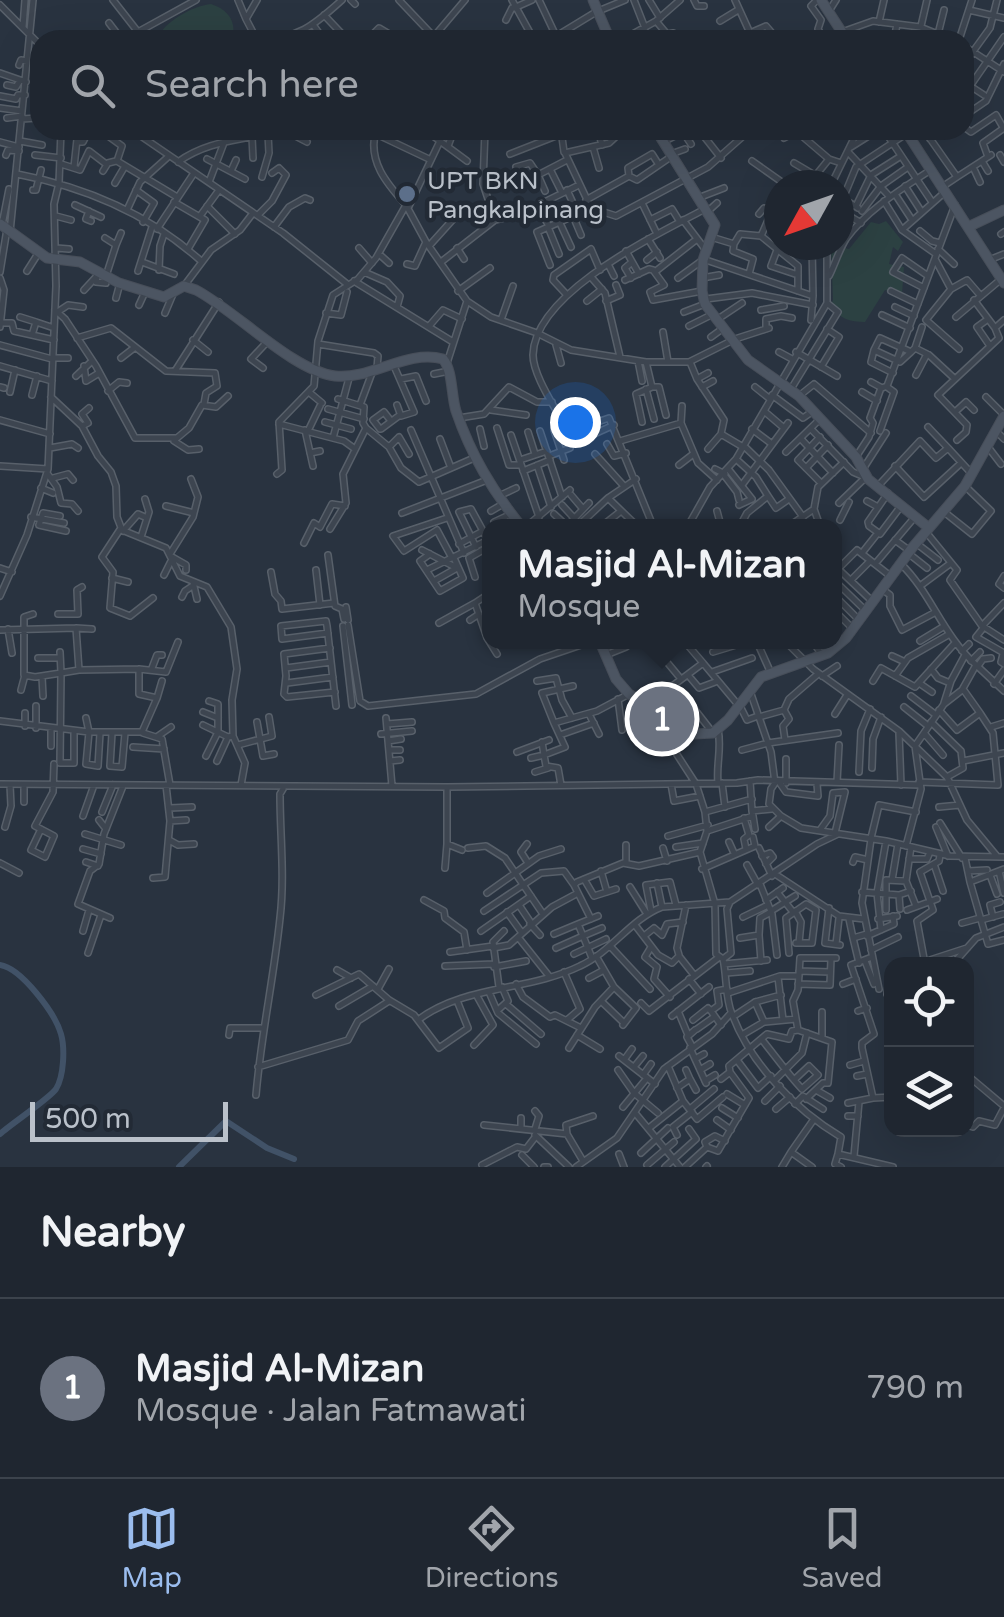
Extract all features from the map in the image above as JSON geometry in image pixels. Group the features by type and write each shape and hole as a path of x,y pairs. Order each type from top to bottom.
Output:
{"street":[{"path":"23,27 25,0"},
{"path":"30,30 33,0"},
{"path":"112,0 136,30"},
{"path":"176,0 182,6"},
{"path":"141,30 196,0"},
{"path":"238,0 252,30"},
{"path":"246,19 257,0"},
{"path":"310,30 342,0"},
{"path":"400,0 426,30"},
{"path":"441,30 465,0"},
{"path":"513,4 536,0 551,30"},
{"path":"593,0 605,30"},
{"path":"568,30 625,0"},
{"path":"634,0 645,28"},
{"path":"649,0 665,30"},
{"path":"641,30 680,0"},
{"path":"694,0 697,6 704,6"},
{"path":"720,21 743,0"},
{"path":"819,30 821,20 811,6 819,0 841,30"},
{"path":"829,11 836,0"},
{"path":"878,22 884,0"},
{"path":"920,28 927,0"},
{"path":"963,30 972,0"},
{"path":"974,50 995,15 997,1 986,0"},
{"path":"506,20 513,4"},
{"path":"513,4 528,30"},
{"path":"0,5 30,34"},
{"path":"736,5 749,30"},
{"path":"939,30 944,10"},
{"path":"969,10 1004,18"},
{"path":"324,16 338,30"},
{"path":"4,28 13,18"},
{"path":"853,30 864,22 926,30"},
{"path":"109,23 115,30"},
{"path":"895,30 896,24"},
{"path":"974,76 1004,37"},
{"path":"974,52 1003,69 986,94 986,101 974,110"},
{"path":"19,65 20,60 30,59"},
{"path":"0,72 22,82"},
{"path":"7,84 16,87 30,74"},
{"path":"22,82 17,174 0,275 4,285 0,325 12,323 13,330 54,340"},
{"path":"974,88 986,94"},
{"path":"0,96 16,98 24,94"},
{"path":"0,108 30,117"},
{"path":"7,118 22,115"},
{"path":"974,129 996,115 1001,118 1004,129 982,146 988,170"},
{"path":"978,126 985,141"},
{"path":"0,596 48,473 52,381 59,359 54,340 54,202 59,183 60,140"},
{"path":"74,168 78,140"},
{"path":"35,154 81,169 88,152 105,168 116,161 122,146 114,140"},
{"path":"146,140 256,214 349,286 397,307 453,342"},
{"path":"178,162 198,148 225,140"},
{"path":"209,182 225,140"},
{"path":"251,140 253,158"},
{"path":"165,313 179,289 216,244 235,234 272,201 282,180 267,173 268,140"},
{"path":"302,140 306,142"},
{"path":"374,140 382,174 407,206 458,291 467,301 501,320 583,353 642,362 690,362 768,328 764,320 792,318"},
{"path":"391,140 430,160"},
{"path":"448,147 450,140"},
{"path":"485,140 484,184 495,220"},
{"path":"510,154 543,140"},
{"path":"563,140 566,156 591,208 616,216 721,158 739,140"},
{"path":"601,140 602,145"},
{"path":"538,176 566,156 609,140"},
{"path":"668,140 664,142 716,226 704,256 703,298 748,360 795,393 856,458 865,475"},
{"path":"629,176 638,180 688,146 687,140"},
{"path":"707,140 721,158"},
{"path":"807,140 829,160 842,163"},
{"path":"838,170 853,140"},
{"path":"849,149 859,140"},
{"path":"854,174 860,164 895,140"},
{"path":"913,140 1002,276 956,317"},
{"path":"931,140 957,178"},
{"path":"276,474 282,470 279,424 285,412 314,386 318,344 332,295 349,286 379,254 440,141 467,161"},
{"path":"0,142 42,145"},
{"path":"892,142 932,202"},
{"path":"6,155 19,146"},
{"path":"593,147 599,168"},
{"path":"849,149 912,220"},
{"path":"212,150 220,153"},
{"path":"629,176 628,168 652,154 659,164"},
{"path":"1000,155 1004,162"},
{"path":"127,210 144,177 169,156"},
{"path":"854,229 860,223 872,175 901,156"},
{"path":"902,230 944,189 987,158"},
{"path":"207,159 246,179"},
{"path":"231,171 236,160"},
{"path":"821,170 829,160"},
{"path":"116,161 200,216 204,222 188,249"},
{"path":"752,161 766,170"},
{"path":"516,167 530,163 546,190"},
{"path":"794,163 803,170"},
{"path":"115,183 124,166"},
{"path":"862,211 881,186 908,167"},
{"path":"973,167 980,182"},
{"path":"550,169 565,192 580,235"},
{"path":"33,190 41,170"},
{"path":"862,211 931,170"},
{"path":"138,271 154,228 194,173"},
{"path":"17,174 90,193 127,210 201,261"},
{"path":"586,200 629,176"},
{"path":"185,184 196,192"},
{"path":"441,262 495,220 508,214 518,215 579,184"},
{"path":"905,186 921,211"},
{"path":"698,198 724,188"},
{"path":"136,190 154,202 143,222"},
{"path":"200,216 220,190"},
{"path":"0,193 9,192 10,209"},
{"path":"90,193 86,219 91,222"},
{"path":"889,197 902,230 954,264"},
{"path":"274,227 293,203 310,200"},
{"path":"642,203 658,234"},
{"path":"557,412 534,362 536,333 568,295 626,251 717,203"},
{"path":"75,205 101,217"},
{"path":"207,206 235,234"},
{"path":"537,206 559,254"},
{"path":"854,206 862,211"},
{"path":"856,458 871,431 874,423 870,418 876,401 898,360 955,206"},
{"path":"550,265 537,234 591,208"},
{"path":"759,214 764,208"},
{"path":"650,220 672,209 704,256 813,296"},
{"path":"166,210 178,220"},
{"path":"968,227 1003,215"},
{"path":"56,216 71,220"},
{"path":"407,264 416,265 427,244 456,216"},
{"path":"854,219 860,223"},
{"path":"559,222 571,248"},
{"path":"5,228 39,252 56,253 80,262 101,277 164,297 179,289 219,302 318,372 350,375 432,357 448,367"},
{"path":"761,236 764,230"},
{"path":"920,232 932,241 951,289"},
{"path":"84,290 101,277 121,234"},
{"path":"160,270 164,234"},
{"path":"749,274 753,259 733,251 734,244 739,234 764,238"},
{"path":"711,237 734,244"},
{"path":"105,238 116,244"},
{"path":"647,260 659,255 648,239"},
{"path":"656,272 696,239"},
{"path":"56,253 68,248"},
{"path":"358,248 372,263"},
{"path":"456,248 464,259"},
{"path":"568,295 554,275 591,249 600,270"},
{"path":"626,251 639,274"},
{"path":"27,271 39,252"},
{"path":"379,254 390,263"},
{"path":"990,260 1004,254"},
{"path":"678,278 704,256"},
{"path":"924,288 893,272 902,258 928,276"},
{"path":"773,260 770,266 798,275"},
{"path":"792,260 798,291"},
{"path":"812,260 813,321"},
{"path":"692,519 706,493 743,447 826,303 827,260"},
{"path":"828,279 835,260"},
{"path":"142,262 174,274"},
{"path":"632,262 625,268 628,279 650,269 664,285 650,292 652,300 752,293 813,305"},
{"path":"608,264 614,276"},
{"path":"458,291 490,268"},
{"path":"364,272 391,285 400,296 397,307"},
{"path":"702,278 719,274"},
{"path":"591,278 602,289 620,357"},
{"path":"956,440 968,427 938,395 1000,337 969,280 951,289 926,320 959,349"},
{"path":"116,298 120,283"},
{"path":"606,301 620,295 616,285"},
{"path":"326,313 341,316 349,286"},
{"path":"501,320 513,286"},
{"path":"587,301 602,289"},
{"path":"890,291 918,304"},
{"path":"140,306 145,292"},
{"path":"684,312 703,298"},
{"path":"467,301 448,367 450,390 474,458 514,519"},
{"path":"176,372 219,302"},
{"path":"689,326 742,302"},
{"path":"795,393 838,310 826,303"},
{"path":"57,311 68,304 83,307"},
{"path":"771,318 764,310 784,306"},
{"path":"895,307 914,316"},
{"path":"429,327 443,310 462,320"},
{"path":"57,311 92,361 133,437 175,441 190,450 200,449"},
{"path":"882,315 910,328"},
{"path":"20,332 23,318 54,328"},
{"path":"800,319 813,321"},
{"path":"988,319 977,327 991,347"},
{"path":"995,328 1004,320"},
{"path":"32,336 36,322"},
{"path":"87,326 88,336"},
{"path":"898,360 913,350 922,327"},
{"path":"77,338 110,328 162,369 216,374 218,386 206,393 204,404 175,441"},
{"path":"711,337 725,328"},
{"path":"822,367 839,336 826,330"},
{"path":"663,332 668,362"},
{"path":"753,332 756,344"},
{"path":"892,373 871,363 880,338 929,355 955,379"},
{"path":"193,340 208,352"},
{"path":"263,368 251,359 269,340"},
{"path":"554,342 561,363"},
{"path":"318,344 376,354 375,368 360,405"},
{"path":"0,346 59,359"},
{"path":"121,358 134,348"},
{"path":"874,350 898,360"},
{"path":"779,352 792,359"},
{"path":"796,352 837,376"},
{"path":"916,375 929,355"},
{"path":"76,376 92,361"},
{"path":"642,362 642,381"},
{"path":"642,362 654,419"},
{"path":"690,362 724,420 721,434 708,449"},
{"path":"391,421 414,411 392,364"},
{"path":"0,366 52,381"},
{"path":"84,366 86,381 99,373"},
{"path":"434,374 448,367"},
{"path":"4,389 14,370"},
{"path":"697,379 708,373"},
{"path":"333,438 350,375"},
{"path":"32,395 36,376"},
{"path":"401,379 416,376 426,401"},
{"path":"702,387 713,381"},
{"path":"108,391 119,382 127,383"},
{"path":"843,502 865,475 886,433 894,392 872,382"},
{"path":"795,393 814,384 871,431 886,433"},
{"path":"755,386 801,420 816,415"},
{"path":"642,422 636,394 649,388 659,387 666,414"},
{"path":"459,418 480,416 491,410 510,388 537,402 552,402"},
{"path":"308,392 324,406 364,419"},
{"path":"862,392 876,401"},
{"path":"204,404 215,408 228,396"},
{"path":"52,397 82,426 113,476 116,517 124,528 161,545 181,578 208,588 230,627 236,649 231,736 217,760"},
{"path":"842,640 1000,435 1004,415 986,398"},
{"path":"341,399 365,408 366,428 389,447 401,468 418,482 474,458"},
{"path":"700,402 709,399"},
{"path":"955,412 966,402 974,410"},
{"path":"639,410 663,403"},
{"path":"397,405 400,415"},
{"path":"320,451 310,460 307,430 324,406"},
{"path":"682,406 681,423 700,465 724,475 737,492 736,500 752,499 742,485 715,469"},
{"path":"82,426 88,423 82,414 89,408"},
{"path":"491,410 526,415"},
{"path":"742,485 786,426 763,410"},
{"path":"786,452 811,429 816,415"},
{"path":"574,430 609,417 650,519"},
{"path":"0,420 50,434"},
{"path":"324,422 352,429"},
{"path":"620,441 681,423"},
{"path":"279,424 347,442 354,449"},
{"path":"588,425 594,434 614,425"},
{"path":"330,528 345,506 343,474 366,428"},
{"path":"497,428 510,466 537,465 570,448 565,432"},
{"path":"928,428 972,474"},
{"path":"468,442 483,442 480,429"},
{"path":"752,429 772,444"},
{"path":"811,429 844,462 916,515 957,572 951,581 984,627 1004,640"},
{"path":"411,430 464,554"},
{"path":"554,430 564,460"},
{"path":"532,519 553,510 562,501 571,493 586,506 574,518 562,501 540,431"},
{"path":"528,432 535,454"},
{"path":"721,434 760,459 800,519 814,509"},
{"path":"511,435 539,517"},
{"path":"389,447 399,437 409,454"},
{"path":"820,437 798,459 821,483"},
{"path":"800,438 833,473"},
{"path":"440,439 451,468"},
{"path":"878,486 920,440 934,456 948,448"},
{"path":"50,448 72,444 79,449 91,443"},
{"path":"607,444 614,456 626,453"},
{"path":"806,468 828,445"},
{"path":"988,446 1001,464"},
{"path":"521,465 535,454 549,456"},
{"path":"595,454 623,485"},
{"path":"678,465 693,454"},
{"path":"826,464 836,454"},
{"path":"940,456 945,463"},
{"path":"736,458 776,508 789,499"},
{"path":"818,519 814,509 821,483 844,462"},
{"path":"894,466 924,496 961,463"},
{"path":"537,465 553,510 561,519"},
{"path":"0,466 68,474 73,480"},
{"path":"48,473 62,504 72,503 78,511"},
{"path":"164,575 194,513 198,497 190,479"},
{"path":"586,519 623,485 636,479"},
{"path":"402,513 487,480"},
{"path":"944,511 970,534 991,512 964,486"},
{"path":"40,488 53,493"},
{"path":"491,512 516,488"},
{"path":"852,490 878,507"},
{"path":"878,534 867,524 888,493"},
{"path":"742,519 768,496"},
{"path":"142,534 149,509 145,498"},
{"path":"608,498 629,519"},
{"path":"843,502 860,506"},
{"path":"842,519 849,511 843,502"},
{"path":"304,543 314,523 320,526 332,504 345,506"},
{"path":"862,553 902,504"},
{"path":"166,506 194,513"},
{"path":"476,546 458,514 468,508 482,529"},
{"path":"611,519 621,511"},
{"path":"717,511 719,519"},
{"path":"40,521 43,512 60,516"},
{"path":"147,518 138,514 102,557 112,570 112,610 130,616 153,598"},
{"path":"851,580 916,515"},
{"path":"436,527 393,535 401,541 404,551 436,527 447,518"},
{"path":"31,519 65,527"},
{"path":"430,554 420,560 442,591 463,579 436,527"},
{"path":"302,530 309,533"},
{"path":"459,544 482,532"},
{"path":"895,540 938,560"},
{"path":"427,570 482,546"},
{"path":"422,550 457,568"},
{"path":"475,577 469,558 482,550"},
{"path":"842,563 856,550 891,576"},
{"path":"912,550 926,568"},
{"path":"328,555 334,604 342,609 345,623 352,705"},
{"path":"171,557 186,565 186,570"},
{"path":"5,559 1,568 12,572"},
{"path":"920,586 951,563"},
{"path":"901,564 920,586 954,643 1004,691"},
{"path":"434,581 457,568"},
{"path":"316,570 320,605"},
{"path":"271,572 282,609 334,604"},
{"path":"842,572 863,593"},
{"path":"1004,576 999,584 1004,588"},
{"path":"112,578 128,582"},
{"path":"182,597 193,584"},
{"path":"193,584 197,598"},
{"path":"862,616 863,593 870,586"},
{"path":"58,614 78,614 77,590 82,587"},
{"path":"882,589 890,595 890,606 903,630 934,613"},
{"path":"842,590 862,616"},
{"path":"439,623 482,598"},
{"path":"842,601 862,616"},
{"path":"475,602 482,621"},
{"path":"994,684 1004,667 1004,652 976,638 1004,603"},
{"path":"345,623 346,608"},
{"path":"842,612 862,616"},
{"path":"21,690 25,676 24,616 33,614"},
{"path":"58,614 66,627"},
{"path":"51,628 58,614"},
{"path":"470,620 479,614"},
{"path":"992,618 1004,625"},
{"path":"314,620 316,634"},
{"path":"335,692 287,697 284,694 282,624 325,620 328,630 332,662 333,677 335,692 336,706"},
{"path":"282,639 316,634 345,623"},
{"path":"76,628 79,670"},
{"path":"920,642 943,628"},
{"path":"12,653 4,629 92,629"},
{"path":"895,676 905,662 948,635"},
{"path":"25,676 79,670 152,668 166,672 178,642"},
{"path":"873,681 879,668 914,687 954,643"},
{"path":"936,716 969,644"},
{"path":"284,654 330,648"},
{"path":"494,649 497,654"},
{"path":"350,665 360,701 368,706 476,694 540,659 569,649"},
{"path":"603,649 616,679 628,694 696,734 716,731 761,676 831,649"},
{"path":"606,656 624,649"},
{"path":"691,649 747,720 784,710 790,699 837,666"},
{"path":"713,652 723,649"},
{"path":"759,649 770,671"},
{"path":"793,649 820,675 915,746 946,777 977,834 1000,856"},
{"path":"818,649 822,655"},
{"path":"916,906 907,877 919,784 915,746 963,688 980,652"},
{"path":"152,668 156,654 162,655"},
{"path":"38,658 60,655 60,763 74,764 74,731"},
{"path":"892,656 905,662"},
{"path":"712,672 752,658"},
{"path":"975,664 991,658"},
{"path":"666,661 699,688 718,681"},
{"path":"286,668 332,662"},
{"path":"703,663 662,694 663,712 668,738 696,784 705,812 708,828 700,852 702,869 715,904 732,1015 751,1050 794,1104 842,1138 835,1164 841,1167"},
{"path":"139,669 138,694 157,698"},
{"path":"930,669 950,683"},
{"path":"42,677 44,693"},
{"path":"286,683 333,677"},
{"path":"968,677 974,683"},
{"path":"537,682 556,678 572,718"},
{"path":"142,732 162,681"},
{"path":"919,682 932,692"},
{"path":"531,758 564,748 542,694 573,686"},
{"path":"0,784 447,787 750,781 998,785 992,729 963,688"},
{"path":"750,690 786,792 815,798 818,784"},
{"path":"554,722 590,714 628,694"},
{"path":"835,714 847,694"},
{"path":"911,696 957,730 980,713"},
{"path":"51,702 62,700"},
{"path":"618,700 622,730"},
{"path":"206,756 218,732 218,704 209,701"},
{"path":"663,712 676,702"},
{"path":"36,706 36,728"},
{"path":"692,706 716,731 721,746 716,764 726,807"},
{"path":"904,707 936,716 961,750 962,769 946,777"},
{"path":"859,772 861,731 870,709"},
{"path":"784,710 790,719 783,726 785,740"},
{"path":"203,712 218,718"},
{"path":"25,713 26,726"},
{"path":"590,714 599,734"},
{"path":"238,745 272,736 269,717"},
{"path":"872,768 872,748 881,717"},
{"path":"86,718 90,732 86,764 98,766 100,733"},
{"path":"0,721 36,728 158,736 171,727"},
{"path":"392,786 386,721 412,722"},
{"path":"257,722 263,756 274,754"},
{"path":"560,736 594,723"},
{"path":"202,726 231,736 238,745 246,763 241,785"},
{"path":"992,729 1004,726"},
{"path":"51,729 51,746"},
{"path":"386,736 412,730"},
{"path":"899,731 901,785"},
{"path":"112,733 110,766 122,767 125,733"},
{"path":"742,750 768,742 838,733"},
{"path":"924,733 943,756"},
{"path":"153,878 166,877 170,821 164,748 158,736"},
{"path":"386,736 401,740"},
{"path":"517,752 546,742 548,768"},
{"path":"836,782 838,745"},
{"path":"133,747 164,748"},
{"path":"860,748 872,748"},
{"path":"389,750 400,750"},
{"path":"963,761 1004,753"},
{"path":"786,759 780,783 770,792 772,808 795,826 964,858 1000,856"},
{"path":"390,761 400,760"},
{"path":"917,762 931,762"},
{"path":"41,829 31,850 45,856 54,836 36,826 51,798 54,764"},
{"path":"535,772 558,768 561,785"},
{"path":"750,781 755,829"},
{"path":"671,784 674,801 700,796"},
{"path":"6,827 10,785"},
{"path":"24,785 24,802"},
{"path":"83,816 94,785"},
{"path":"102,803 111,785"},
{"path":"106,829 100,816 111,785"},
{"path":"110,918 78,902 90,871 98,866 106,829 124,786"},
{"path":"256,1095 259,1028 280,918 280,787"},
{"path":"445,868 447,787"},
{"path":"418,1020 439,1005 564,972 594,957 608,942 662,906 730,902 836,834 845,792 833,793 830,816 819,831"},
{"path":"705,812 752,799"},
{"path":"877,983 862,892 871,839 880,805 916,812"},
{"path":"939,806 960,805"},
{"path":"170,808 192,806"},
{"path":"668,836 772,808"},
{"path":"769,826 780,816"},
{"path":"744,818 746,849"},
{"path":"170,821 186,820"},
{"path":"886,910 886,880 907,877 940,861 944,855 938,825 964,858 988,944 1004,940"},
{"path":"84,834 122,845"},
{"path":"702,869 755,845 753,837"},
{"path":"169,840 178,845 194,844"},
{"path":"676,848 703,842"},
{"path":"730,842 734,854"},
{"path":"881,930 877,893 886,842"},
{"path":"447,844 465,849 488,847 505,858 543,914"},
{"path":"526,844 521,852 528,863"},
{"path":"892,880 898,844"},
{"path":"626,845 626,862"},
{"path":"663,848 666,862"},
{"path":"83,849 101,854"},
{"path":"486,893 540,856 561,850"},
{"path":"450,952 493,947 517,937 584,878 601,871 626,862 639,866 700,852"},
{"path":"761,852 770,853 772,857 766,864 773,875 839,916 864,918"},
{"path":"909,860 927,859 930,852"},
{"path":"540,856 541,873"},
{"path":"852,862 855,857 868,860"},
{"path":"981,858 1000,891"},
{"path":"86,862 98,866"},
{"path":"0,863 20,872"},
{"path":"934,864 943,891"},
{"path":"747,865 769,907 777,955"},
{"path":"920,870 937,921"},
{"path":"968,871 1001,870 1000,891"},
{"path":"484,911 541,873 564,871 595,917 554,934"},
{"path":"601,871 608,892"},
{"path":"970,882 987,872"},
{"path":"584,878 593,896 616,888"},
{"path":"649,912 644,888 658,883 670,883 676,905"},
{"path":"658,883 662,906"},
{"path":"630,886 649,912"},
{"path":"722,960 764,960 760,918 780,890 785,902 794,911 801,922 798,943 812,943 816,910 805,904 794,911 786,918 790,952"},
{"path":"862,892 899,895 911,891"},
{"path":"853,938 894,924 899,913 899,895"},
{"path":"482,932 530,896"},
{"path":"742,917 795,896"},
{"path":"424,900 444,912 444,918 464,932 467,950"},
{"path":"878,920 933,900"},
{"path":"640,1003 649,1010 731,953 727,910 730,902"},
{"path":"993,917 990,906 1000,902"},
{"path":"518,904 540,935"},
{"path":"686,905 677,948 701,994"},
{"path":"829,908 825,943 838,945 839,916"},
{"path":"83,931 89,910"},
{"path":"927,957 917,921 932,911"},
{"path":"507,912 517,937 548,976"},
{"path":"88,953 101,914"},
{"path":"962,923 1003,914"},
{"path":"849,918 862,962 877,983"},
{"path":"496,920 504,931 517,937"},
{"path":"644,936 654,928 662,935 666,924 683,922"},
{"path":"578,924 588,948 614,987 636,1008 624,1024 601,1002"},
{"path":"635,925 651,947 670,963 679,956"},
{"path":"960,957 984,932 1004,927"},
{"path":"556,948 602,928"},
{"path":"498,1010 508,1002 494,966 493,947 495,938 504,931"},
{"path":"740,938 759,934"},
{"path":"775,936 788,934"},
{"path":"872,1098 862,1044 874,1034 852,965 898,936"},
{"path":"574,954 608,942"},
{"path":"608,942 650,989"},
{"path":"651,947 645,957 657,967 654,978 670,996"},
{"path":"942,957 970,947"},
{"path":"694,1031 675,1013 701,994 728,991 778,976 799,977 830,985 834,958 801,957 799,977 793,1001 798,1030"},
{"path":"445,966 494,966 526,961"},
{"path":"339,1006 376,987 389,969"},
{"path":"338,970 351,978"},
{"path":"588,978 604,970"},
{"path":"564,972 580,1009 567,1022"},
{"path":"726,972 750,972"},
{"path":"799,977 830,972"},
{"path":"316,995 360,974 418,1020 440,1047 468,1028 458,1002"},
{"path":"778,976 783,1020"},
{"path":"842,984 856,978"},
{"path":"877,983 884,981"},
{"path":"516,984 520,994 535,1006 550,1017 555,1015 567,1022 600,1049"},
{"path":"569,1048 614,987"},
{"path":"714,990 719,1006 694,1031 692,1048 705,1082 730,1072"},
{"path":"489,992 504,1020 536,1044"},
{"path":"534,1131 573,1167 584,1161 617,1138 668,1066 732,1015 755,1002 780,995"},
{"path":"474,1045 493,1025 477,996"},
{"path":"258,1067 348,1040 358,1021 390,1000"},
{"path":"755,1002 764,1022"},
{"path":"506,1004 541,1034"},
{"path":"693,1020 708,1008 722,1025"},
{"path":"858,1011 867,1008"},
{"path":"822,1012 822,1038"},
{"path":"742,1035 764,1022 796,1019"},
{"path":"229,1035 230,1028 259,1028"},
{"path":"725,1141 715,1136 704,1143 718,1152 725,1141 745,1106 748,1094 729,1066 768,1034 789,1039 792,1031 798,1030 832,1042 828,1080 806,1099"},
{"path":"765,1101 776,1081 802,1052 807,1033"},
{"path":"763,1041 794,1080 802,1088 818,1075 810,1066 794,1080"},
{"path":"624,1107 634,1093 632,1048"},
{"path":"695,1059 704,1054"},
{"path":"626,1083 642,1056"},
{"path":"737,1060 759,1088 776,1081"},
{"path":"850,1065 864,1061"},
{"path":"652,1064 619,1072 634,1093 658,1112"},
{"path":"700,1070 710,1064"},
{"path":"668,1066 683,1101 698,1118 705,1118 725,1096 745,1106"},
{"path":"633,1067 655,1084"},
{"path":"686,1070 696,1090"},
{"path":"857,1076 867,1074"},
{"path":"677,1088 690,1078"},
{"path":"974,1081 1004,1108 995,1125 979,1121 974,1126"},
{"path":"861,1088 870,1086"},
{"path":"648,1165 675,1139 672,1128 714,1089"},
{"path":"816,1090 830,1098"},
{"path":"776,1109 790,1096"},
{"path":"794,1104 802,1096 823,1109"},
{"path":"848,1103 884,1097"},
{"path":"649,1128 683,1101"},
{"path":"854,1156 860,1102"},
{"path":"722,1108 738,1118"},
{"path":"482,1165 516,1147 526,1150 536,1112"},
{"path":"636,1114 683,1167 707,1147"},
{"path":"584,1161 567,1134 567,1124 593,1116"},
{"path":"848,1116 858,1116"},
{"path":"521,1129 522,1118"},
{"path":"782,1167 814,1119"},
{"path":"665,1167 696,1139 682,1120"},
{"path":"716,1120 731,1130"},
{"path":"484,1125 567,1134"},
{"path":"641,1153 668,1128"},
{"path":"848,1129 857,1130"},
{"path":"846,1142 855,1144"},
{"path":"791,1152 812,1167"},
{"path":"595,1153 600,1163"},
{"path":"619,1154 624,1167"},
{"path":"840,1154 894,1167"},
{"path":"522,1155 534,1167"}],"green space":[{"path":"211,4 223,10 233,30 163,30 196,8"},
{"path":"886,221 903,242 898,251 893,247 889,264 904,267 902,294 885,290 865,322 845,319 830,307 832,260 854,260 854,243 871,222"}],"waterway":[{"path":"0,965 18,974 45,1004 58,1025 63,1054 56,1089 0,1134"},
{"path":"179,1167 226,1121 267,1148 294,1159"}],"place":[{"name":"UPT BKN Pangkalpinang","path":"407,194"},
{"name":"Masjid Al-Mizan","path":"662,719"}]}
